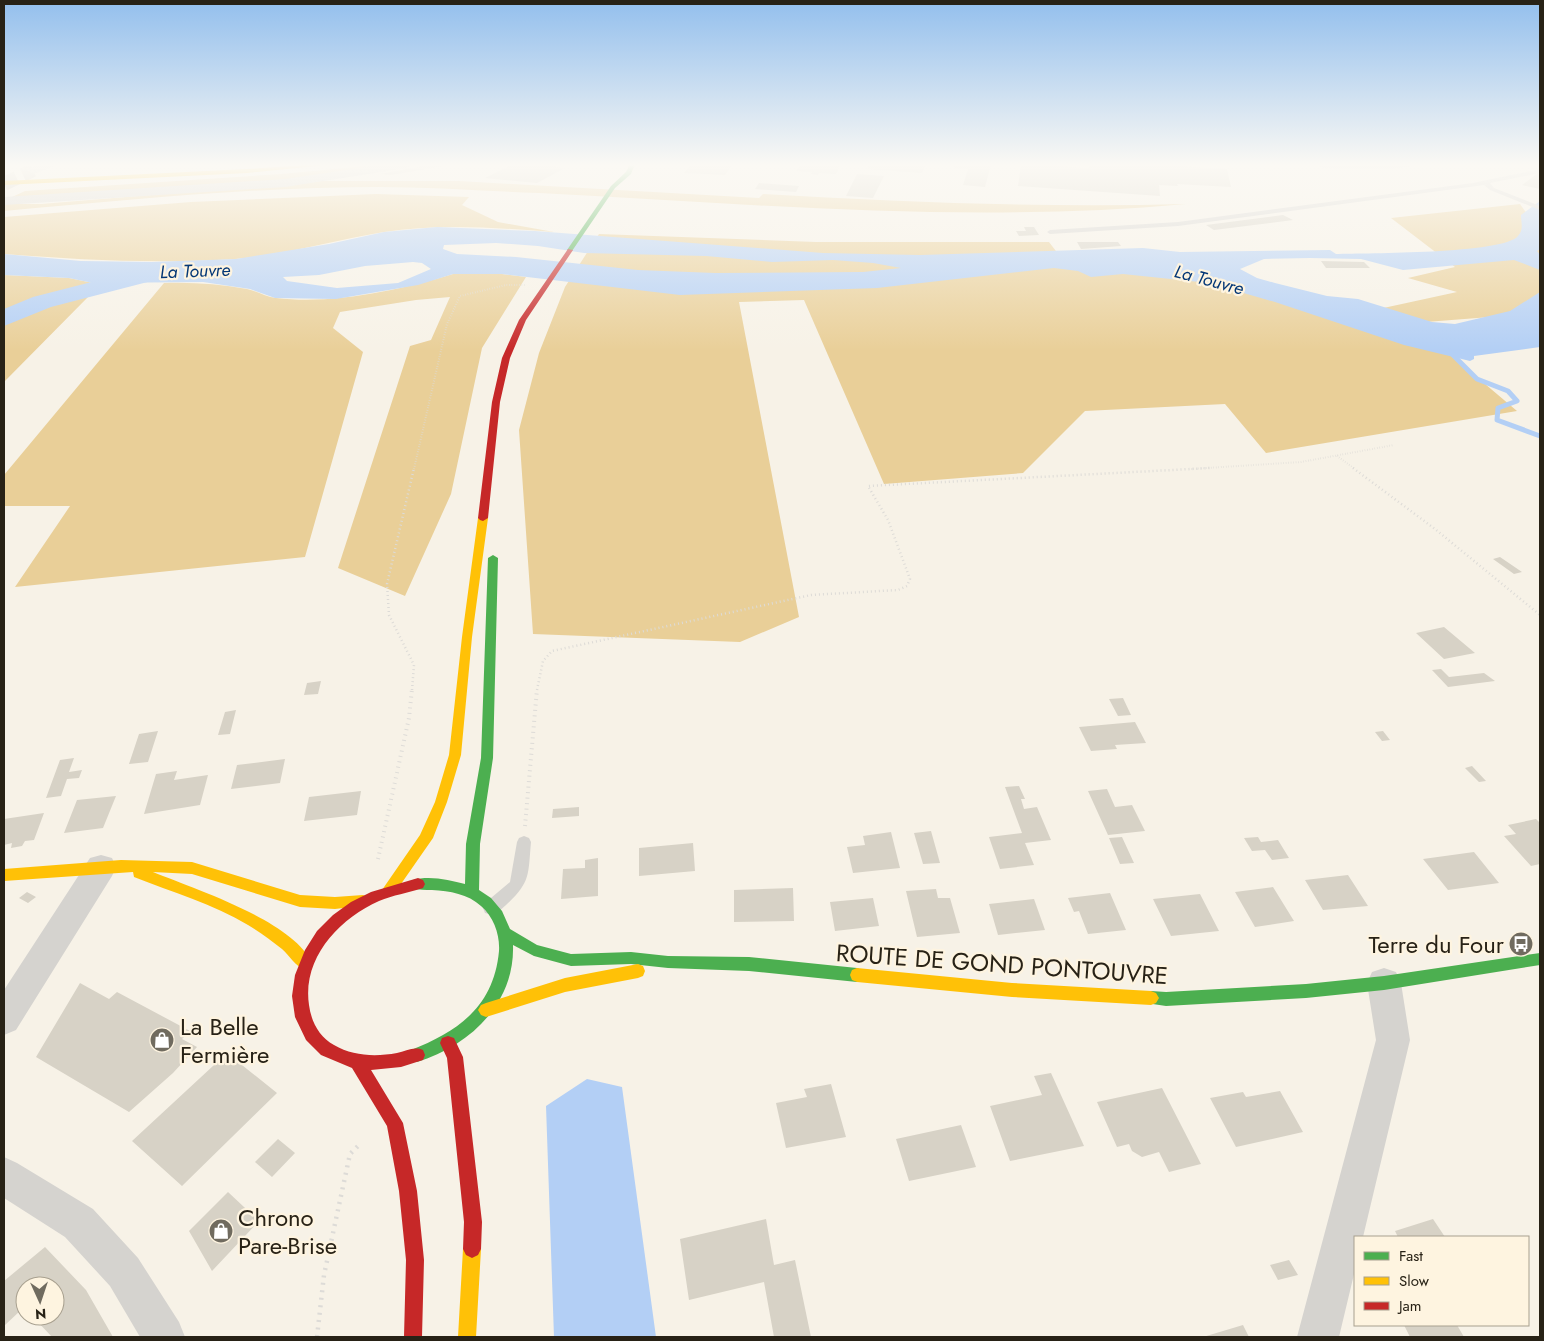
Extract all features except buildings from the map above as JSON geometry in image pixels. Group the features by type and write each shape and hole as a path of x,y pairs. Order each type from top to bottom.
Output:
{"main road":[{"path":"388,890 405,870 426,838 442,802 455,755 467,637 490,463 494,410 502,371 511,343 530,309 586,227"},
{"path":"472,892 473,844 487,758 493,541 490,463"},
{"path":"4,875 111,866 199,869 300,901 334,903 363,901"},
{"path":"111,866 256,920 292,947 305,963"},
{"path":"418,884 447,885 472,892 499,917 506,934 508,958 501,984 486,1010 469,1028 448,1043 418,1057 387,1064 357,1062 331,1053 312,1036 300,1014 298,989 305,963 315,945 328,928 363,901 388,890 418,884"},
{"name":"ROUTE DE GOND PONTOUVRE","path":"506,934 534,950 571,960 631,958 668,962 749,964 1012,990 1166,999 1306,991 1384,983 1540,959"},
{"name":"ROUTE DE GOND PONTOUVRE","path":"486,1010 565,985 629,973 668,962"},
{"path":"448,1043 455,1057 473,1222 467,1337"},
{"path":"357,1062 395,1123 408,1190 415,1260 413,1337"}],"street":[{"path":"4,1019 111,866"},
{"path":"1318,1337 1393,1040 1384,983"},
{"path":"4,1176 78,1223 124,1272 164,1337"}],"lane":[{"path":"1050,232 1137,227"},
{"path":"491,908 516,886 520,877 524,842"}],"path":[{"path":"363,901 377,878 378,857 409,718 414,666 389,615 387,584 447,324 460,296 506,285 528,286"},
{"path":"524,842 538,682 544,661 552,651 811,595 898,590 907,586 910,579 888,520 868,486 1130,473 1301,462 1394,445"},
{"path":"1336,455 1435,529 1540,615"},
{"path":"316,1337 324,1275 350,1154 358,1145"}],"shaded area":[{"path":"4,227 524,227 554,232 469,227 405,229 272,254 235,259 119,261 4,254"},
{"path":"1402,227 1536,227 1540,232 1540,293 1503,316 1413,323 1517,411 1266,453 1225,404 1085,411 1023,473 884,484 804,300 739,302 799,617 740,642 533,634 519,430 539,353 565,287 599,234 816,242 1049,242 1059,255 1365,312 1457,292 1408,278 1455,267"},
{"path":"453,274 502,274 526,277 482,348 451,494 405,596 338,568 410,346 431,340 450,297 416,300 340,312 333,328 363,352 305,557 15,587 70,506 4,506 4,475 164,283 216,285 247,289 276,298 298,300 366,295"},
{"path":"4,275 69,278 93,283 136,283 89,296 4,382"}],"water":[{"name":"La Touvre","path":"437,227 535,231 823,253 920,255 1143,248 1180,252 1330,250 1336,254 1403,253 1487,246 1507,242 1518,236 1522,227 1540,227 1540,249 1537,251 1540,255 1540,270 1514,260 1403,270 1361,259 1310,258 1264,259 1240,269 1257,278 1275,283 1327,296 1358,299 1432,322 1455,324 1510,311 1540,292 1540,347 1474,356 1474,359 1470,361 1404,345 1275,302 1209,283 1123,274 1091,277 1078,271 1054,268 877,288 680,295 502,274 453,274 418,285 336,299 275,298 250,289 203,282 93,283 69,278 4,275 4,254 81,261 152,262 236,259 329,244 384,232","holes":["496,243 538,246 584,253 706,256 772,262 833,260 873,263 901,268 863,272 715,273 638,270 516,257 457,254 443,249 444,245","422,263 431,269 398,283 337,288 287,281 283,277 319,275 365,266"]},
{"path":"587,1079 622,1087 656,1337 554,1337 546,1106"}],"waterway":[{"path":"4,318 42,302 154,273"},
{"path":"1449,351 1477,379 1508,391 1517,401 1498,408 1497,420 1540,436"}],"traffic: fast":[{"path":"570,250 586,227"},
{"path":"472,893 473,844 487,758 493,558"},
{"path":"417,1055 453,1039 469,1027 483,1012 493,998 500,982 505,964 506,947 504,930 497,915 486,902 470,892 451,886 418,884"},
{"path":"506,934 534,950 571,960 631,958 668,962 749,964 857,975"},
{"path":"1151,998 1166,999 1306,991 1384,983 1540,959"}],"traffic: slow":[{"path":"389,890 426,838 441,802 455,755 467,637 483,518"},
{"path":"4,875 121,866 192,868 300,901 335,903 363,901"},
{"path":"139,873 228,908 250,919 289,946 305,963"},
{"path":"486,1010 565,985 638,971"},
{"path":"857,975 1012,990 1151,998"},
{"path":"467,1337 472,1249"}],"traffic: jam":[{"path":"483,518 496,402 506,358 523,320 570,250"},
{"path":"417,1055 401,1060 366,1063 349,1060 327,1050 311,1035 303,1017 300,996 303,975 310,954 322,935 338,919 356,906 376,896 418,884"},
{"path":"448,1043 455,1057 473,1222 472,1249"},
{"path":"357,1062 395,1123 408,1191 415,1260 413,1337"}],"place":[{"name":"Terre du Four","path":"1521,944"},
{"name":"La Belle Fermière","path":"162,1040"},
{"name":"Chrono Pare-Brise","path":"221,1231"}]}
